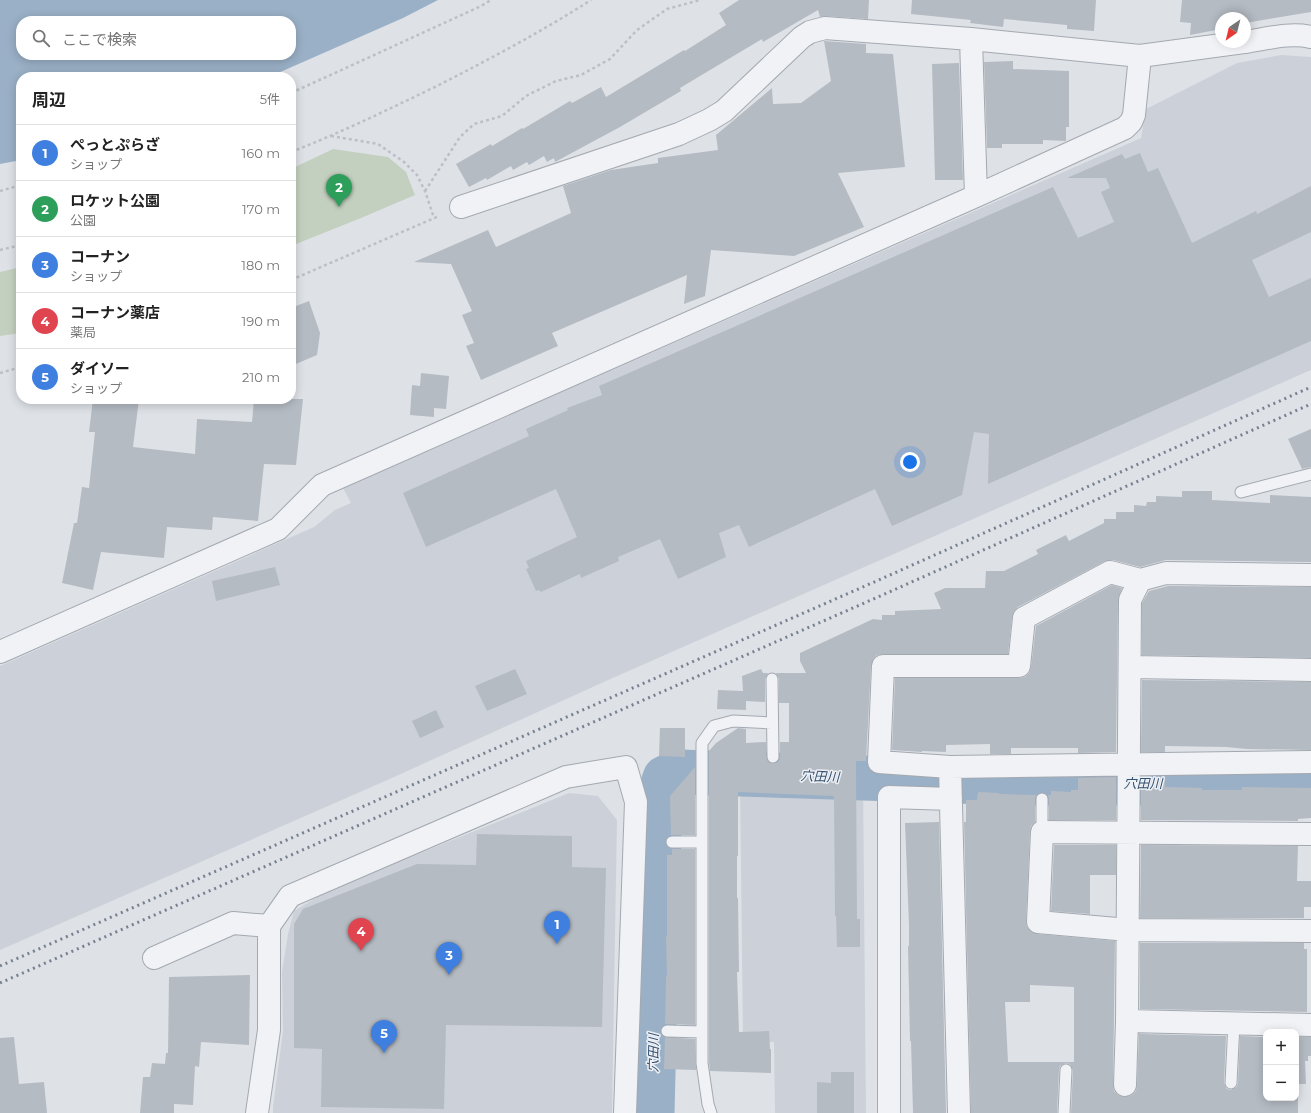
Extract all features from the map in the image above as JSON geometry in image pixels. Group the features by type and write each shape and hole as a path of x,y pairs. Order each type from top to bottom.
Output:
{"street":[{"path":"461,207 679,134 709,120 724,111 796,42 810,32 825,28 971,39 1140,56 1215,46"},
{"path":"1251,41 1294,35 1311,37"},
{"path":"971,39 976,196"},
{"path":"0,652 278,529 322,485 976,196 1125,128 1131,122 1134,115 1140,56"},
{"path":"951,784 880,762 883,666 1019,666 1024,618 1110,572 1140,580 1166,573 1311,575"},
{"path":"1125,1085 1128,930 1127,833 1130,600 1140,580"},
{"path":"1130,667 1311,670"},
{"path":"889,1113 889,797 951,784 1129,765 1311,762"},
{"path":"257,1113 269,1030 269,926 290,896 566,777 626,767 636,802 625,1113"},
{"path":"951,784 959,1113"},
{"path":"1311,834 1042,832 1038,922 1128,930 1311,931"},
{"path":"154,958 233,923 269,926"},
{"path":"1127,1021 1311,1025"}],"lane":[{"path":"1241,492 1311,474"},
{"path":"772,679 773,757"},
{"path":"711,1113 708,1104 702,1063 702,743 714,726 733,721 772,723"},
{"path":"1042,799 1042,832"},
{"path":"672,842 702,842"},
{"path":"1231,1083 1234,1023"},
{"path":"667,1031 702,1032"},
{"path":"1064,1113 1066,1070"}],"path":[{"path":"296,91 481,6 491,0"},
{"path":"296,150 331,136 469,69 567,16 591,0"},
{"path":"425,191 460,137 474,124 502,116 526,96 556,81 581,75 610,58 637,30 667,9 700,0"},
{"path":"331,136 378,144 404,162 417,175 425,191 434,218"},
{"path":"0,191 16,186"},
{"path":"296,278 461,207"},
{"path":"0,250 16,246"},
{"path":"0,373 16,368"}],"shaded area":[{"path":"1281,55 1311,57 1311,370 606,681 392,778 0,950 0,666 314,527 335,510 351,503 343,488 1141,138 1146,109 1237,63"},
{"path":"863,781 866,1113 775,1113 774,1042 743,1042 740,782"},
{"path":"569,793 598,796 617,820 612,1113 273,1113 283,1031 282,972 288,934 294,911 329,890"}],"green space":[{"path":"333,149 388,157 406,172 415,195 296,244 296,167"},
{"path":"16,268 16,334 0,336 0,272"}],"water":[{"path":"0,0 438,0 403,18 280,72 16,72 16,161 0,164"}],"building":[{"path":"739,0 869,0 868,19 826,16 820,17 818,10 763,42 762,39 680,88 681,91 620,127 555,162 554,158 547,162 544,156 529,165 527,162 513,170 511,166 487,180 486,178 469,187 456,164 491,144 492,146 522,128 523,129 570,101 572,103 601,87 606,97 684,50 685,51 726,25 719,13"},
{"path":"912,0 1096,0 1094,31 1067,29 1067,25 1004,19 1003,27 970,23 971,20 911,14"},
{"path":"1182,0 1311,0 1311,12 1251,22 1251,12 1215,12 1215,30 1190,35 1191,23 1180,22"},
{"path":"824,41 866,44 866,53 893,54 905,167 838,173 864,227 794,256 711,250 705,296 684,304 687,275 552,333 558,346 481,380 466,346 474,343 462,315 472,311 451,264 414,262 488,230 496,247 571,213 563,186 611,170 658,163 658,158 718,150 716,135 772,88 773,104 801,103 831,81"},
{"path":"1013,61 1013,69 1069,71 1069,127 1066,127 1066,141 1043,140 1043,144 1002,144 1002,148 987,148 984,62"},
{"path":"959,63 963,180 935,180 932,64"},
{"path":"1140,153 1148,172 1158,168 1192,243 1256,211 1257,214 1311,186 1311,232 1252,260 1269,297 1311,278 1311,341 988,484 989,434 974,432 962,495 892,526 875,489 749,547 739,525 719,533 726,557 678,579 660,539 618,557 619,561 581,578 580,574 541,592 539,590 536,591 526,569 529,568 526,561 577,537 556,489 426,547 403,493 529,436 526,429 568,410 567,408 602,395 599,386 1053,187 1078,238 1114,222 1101,192 1110,188 1106,178 1067,178 1122,154 1125,159"},
{"path":"309,301 320,333 317,355 296,364 296,306"},
{"path":"421,373 449,376 446,409 434,408 434,417 410,415 412,385 420,386"},
{"path":"296,399 303,399 296,465 264,464 258,521 213,517 212,530 167,527 164,558 101,552 93,590 62,583 74,523 77,523 82,487 89,488 95,432 89,432 92,404 138,404 133,447 195,454 197,419 252,422 254,404 296,404"},
{"path":"1311,429 1311,467 1302,469 1288,439"},
{"path":"1182,491 1212,491 1212,500 1270,503 1270,495 1311,497 1311,562 1166,560 1140,567 1113,560 1105,561 1018,607 1014,611 1012,617 1008,654 883,654 877,655 873,659 871,665 866,761 856,761 857,919 860,919 860,947 837,947 835,916 834,796 738,792 737,898 739,972 737,972 739,1032 769,1031 771,1073 710,1071 709,751 716,743 738,728 746,729 746,743 766,742 767,760 770,763 776,763 779,761 780,757 780,742 789,742 789,703 779,703 779,679 776,673 806,673 800,661 800,653 873,619 882,620 882,615 895,615 895,611 941,609 934,593 945,588 985,588 986,571 1004,571 1038,554 1036,550 1066,535 1069,541 1104,523 1104,519 1116,519 1116,512 1134,512 1134,505 1146,506 1147,502 1156,502 1156,496 1182,497"},
{"path":"275,567 280,585 216,601 212,581"},
{"path":"1112,585 1122,588 1118,600 1116,752 1078,753 1078,748 1011,748 1011,754 990,754 990,744 946,745 946,752 892,750 895,678 1025,677 1029,673 1031,667 1036,626"},
{"path":"1168,586 1311,587 1311,658 1142,655 1142,603 1149,591"},
{"path":"515,669 527,694 487,711 475,686"},
{"path":"761,669 763,673 768,673 765,679 765,702 746,701 746,710 717,709 718,690 743,691 742,676"},
{"path":"1142,680 1311,682 1311,750 1165,746 1165,752 1141,752"},
{"path":"436,710 444,727 420,738 412,721"},
{"path":"660,728 685,728 685,757 659,756"},
{"path":"695,767 695,835 671,835 670,796"},
{"path":"1116,777 1116,820 1049,820 1048,795 1051,795 1051,791 1071,792 1071,790 1078,790 1078,778"},
{"path":"1141,777 1165,777 1165,787 1202,788 1202,790 1242,790 1242,787 1311,788 1311,818 1298,819 1298,821 1141,820"},
{"path":"978,792 1037,795 1035,799 1035,822 1031,826 1030,831 1027,927 1031,932 1037,934 1115,941 1113,1085 1114,1091 1118,1095 1124,1097 1131,1096 1136,1091 1139,1034 1226,1036 1224,1083 1227,1089 1231,1090 1237,1087 1238,1083 1240,1036 1263,1037 1263,1101 1298,1101 1298,1113 1071,1113 1073,1070 1070,1064 1066,1063 1060,1066 1059,1070 1057,1113 971,1113 964,822 966,822 966,800 977,800","holes":["1030,985 1074,987 1074,1062 1008,1062 1005,1002 1030,1002"]},
{"path":"939,822 946,1113 913,1113 905,823"},
{"path":"477,834 572,836 572,867 606,868 602,1027 446,1025 444,1109 321,1107 322,1049 294,1048 294,924 303,909 417,864 476,865"},
{"path":"1054,845 1116,845 1116,875 1090,875 1090,914 1051,911"},
{"path":"1141,845 1298,846 1297,881 1311,881 1311,907 1304,907 1304,918 1140,918"},
{"path":"672,849 695,849 695,1025 665,1024 667,976 667,855 672,855"},
{"path":"1140,943 1304,943 1304,949 1307,949 1307,1012 1140,1009"},
{"path":"250,975 249,1045 201,1042 199,1067 195,1066 193,1105 174,1104 174,1113 140,1113 143,1077 150,1077 152,1063 165,1064 166,1053 168,1053 169,977"},
{"path":"14,1037 19,1084 44,1082 47,1113 0,1113 0,1038"},
{"path":"665,1037 695,1039 696,1070 664,1069"},
{"path":"1299,1037 1311,1037 1311,1056 1308,1056 1308,1061 1305,1061 1306,1084 1299,1084"},
{"path":"831,1072 854,1072 854,1113 817,1113 817,1082 831,1083"}],"waterway":[{"name":"穴田川","path":"652,1113 660,793 665,778 680,772 1018,783 1311,783"}],"railway":[{"path":"0,966 881,579 1311,387"},
{"path":"0,983 887,593 1311,404"}],"place":[{"name":"ロケット公園","path":"339,207"},
{"name":"ぺっとぷらざ","path":"557,944"},
{"name":"コーナン薬店","path":"361,951"},
{"name":"コーナン","path":"449,975"},
{"name":"ダイソー","path":"384,1053"}]}
